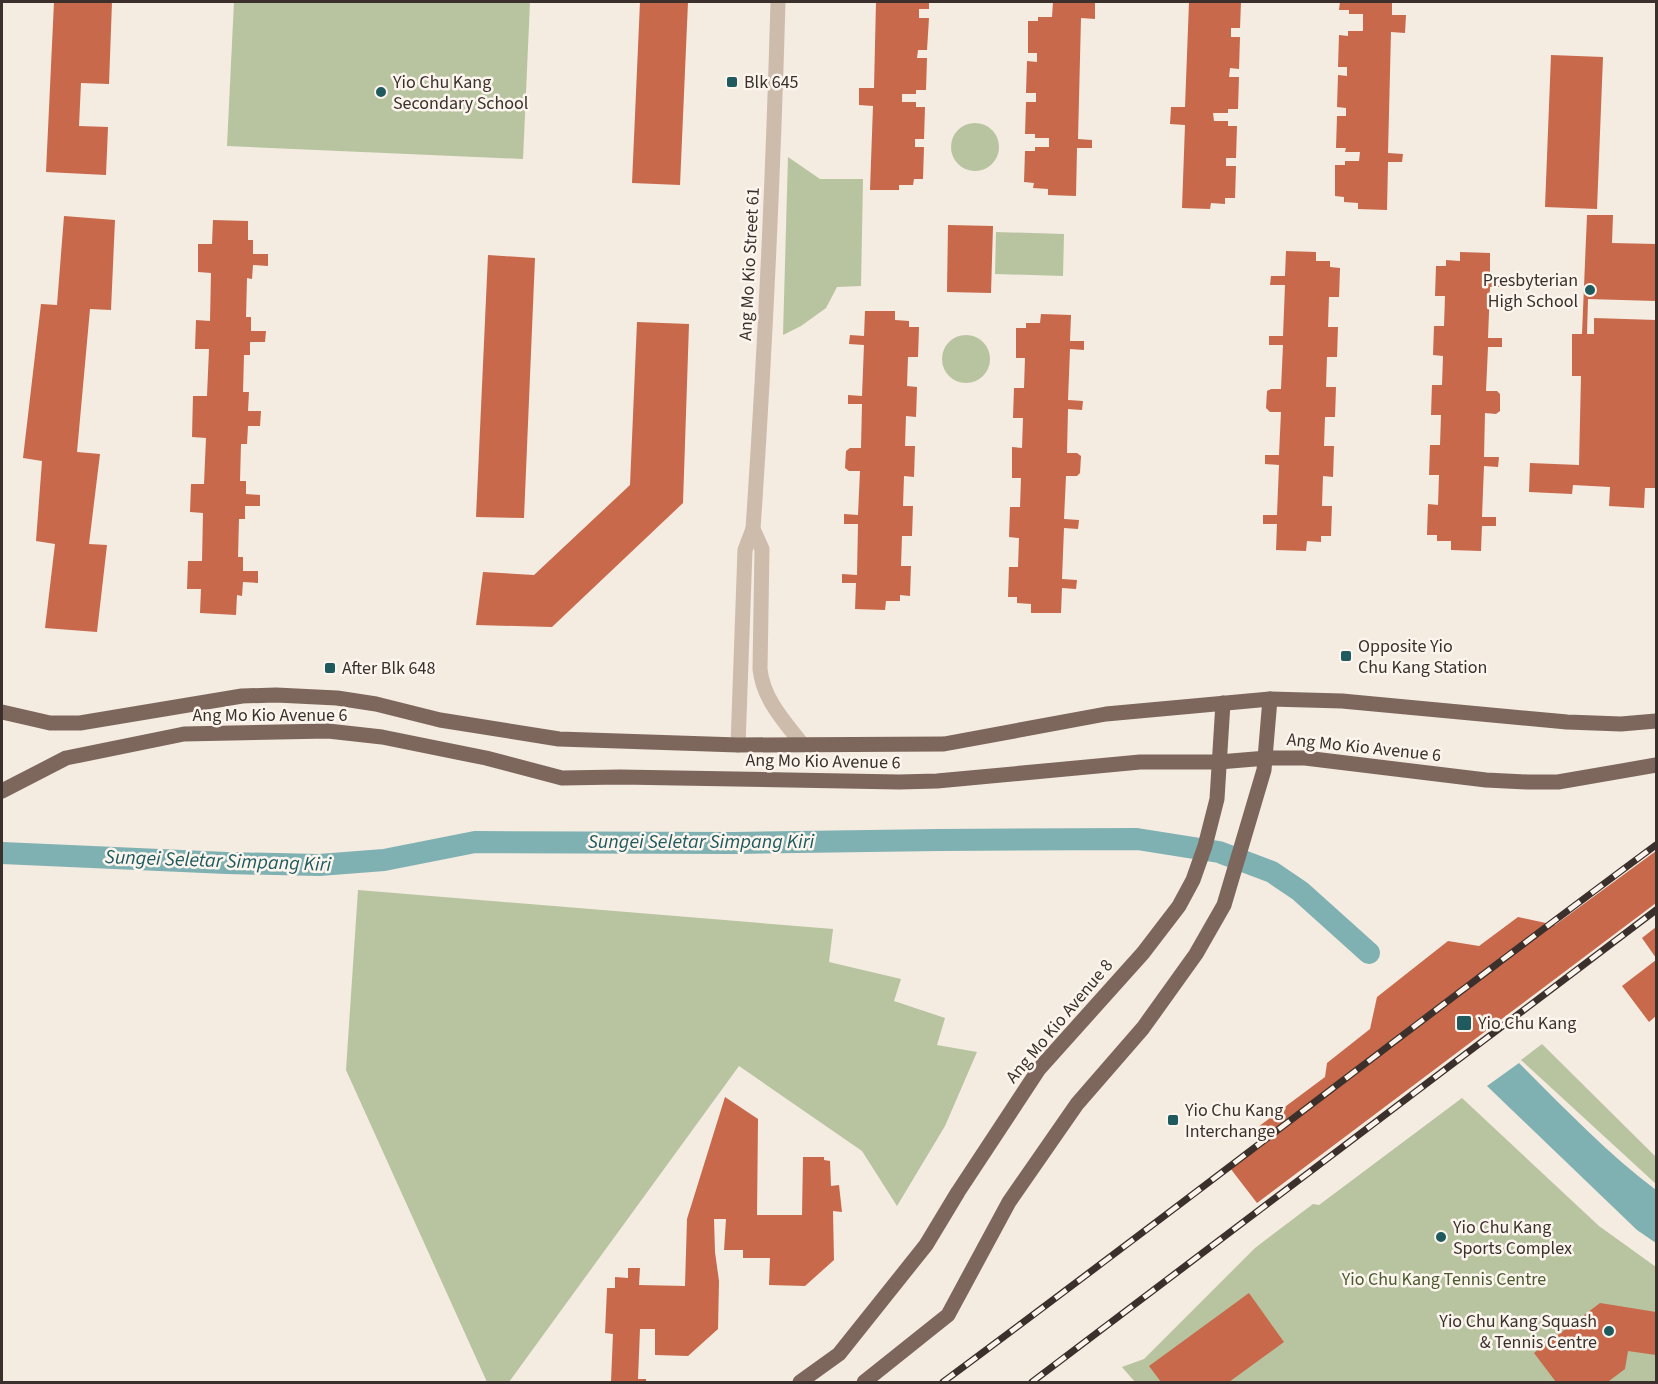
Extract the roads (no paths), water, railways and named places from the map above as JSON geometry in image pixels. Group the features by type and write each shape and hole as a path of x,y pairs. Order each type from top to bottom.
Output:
{"main road":[{"name":"Ang Mo Kio Avenue 6","path":"2,712 50,723 80,723 242,696 276,695 376,704 440,720 559,740 738,745 944,744 1106,714 1270,699 1342,700 1487,716 1567,722 1621,724 1656,721"},
{"path":"864,1383 948,1315 1009,1202 1077,1104 1143,1028 1196,954 1224,905 1267,758 1270,699"},
{"name":"Ang Mo Kio Avenue 8","path":"800,1383 839,1354 926,1245 1039,1069 1143,953 1179,906 1193,880 1205,846 1217,799 1224,704"},
{"name":"Ang Mo Kio Avenue 6","path":"2,791 66,758 184,734 328,731 382,737 494,759 562,778 937,781 1140,762 1219,762 1305,758 1486,780 1558,782 1656,765"}],"street":[{"name":"Ang Mo Kio Street 61","path":"738,745 744,550 753,529 768,292 778,2"},
{"name":"Ang Mo Kio Street 61","path":"753,529 762,549 761,683 770,701 802,744"}],"water":[{"path":"1519,1063 1603,1145 1656,1190 1656,1243 1637,1230 1487,1086"}],"waterway":[{"name":"Sungei Seletar Simpang Kiri","path":"2,853 319,865 384,860 475,842 734,843 1137,839 1219,852 1272,872 1300,891 1369,953"},
{"name":"Sungei Seletar Simpang Kiri","path":"58,850 70,857"}],"railway":[{"path":"943,1382 1656,845"},
{"path":"1032,1382 1656,910"}],"place":[{"name":"Blk 645","path":"732,82"},
{"name":"Yio Chu Kang Secondary School","path":"381,92"},
{"name":"Presbyterian High School","path":"1590,290"},
{"name":"Opposite Yio Chu Kang Station","path":"1346,656"},
{"name":"After Blk 648","path":"330,668"},
{"name":"Yio Chu Kang","path":"1464,1023"},
{"name":"Yio Chu Kang Interchange","path":"1173,1120"},
{"name":"Yio Chu Kang Sports Complex","path":"1441,1237"},
{"name":"Yio Chu Kang Squash & Tennis Centre","path":"1609,1331"}],"park label":[{"name":"Yio Chu Kang Tennis Centre","path":"1444,1279"}]}
